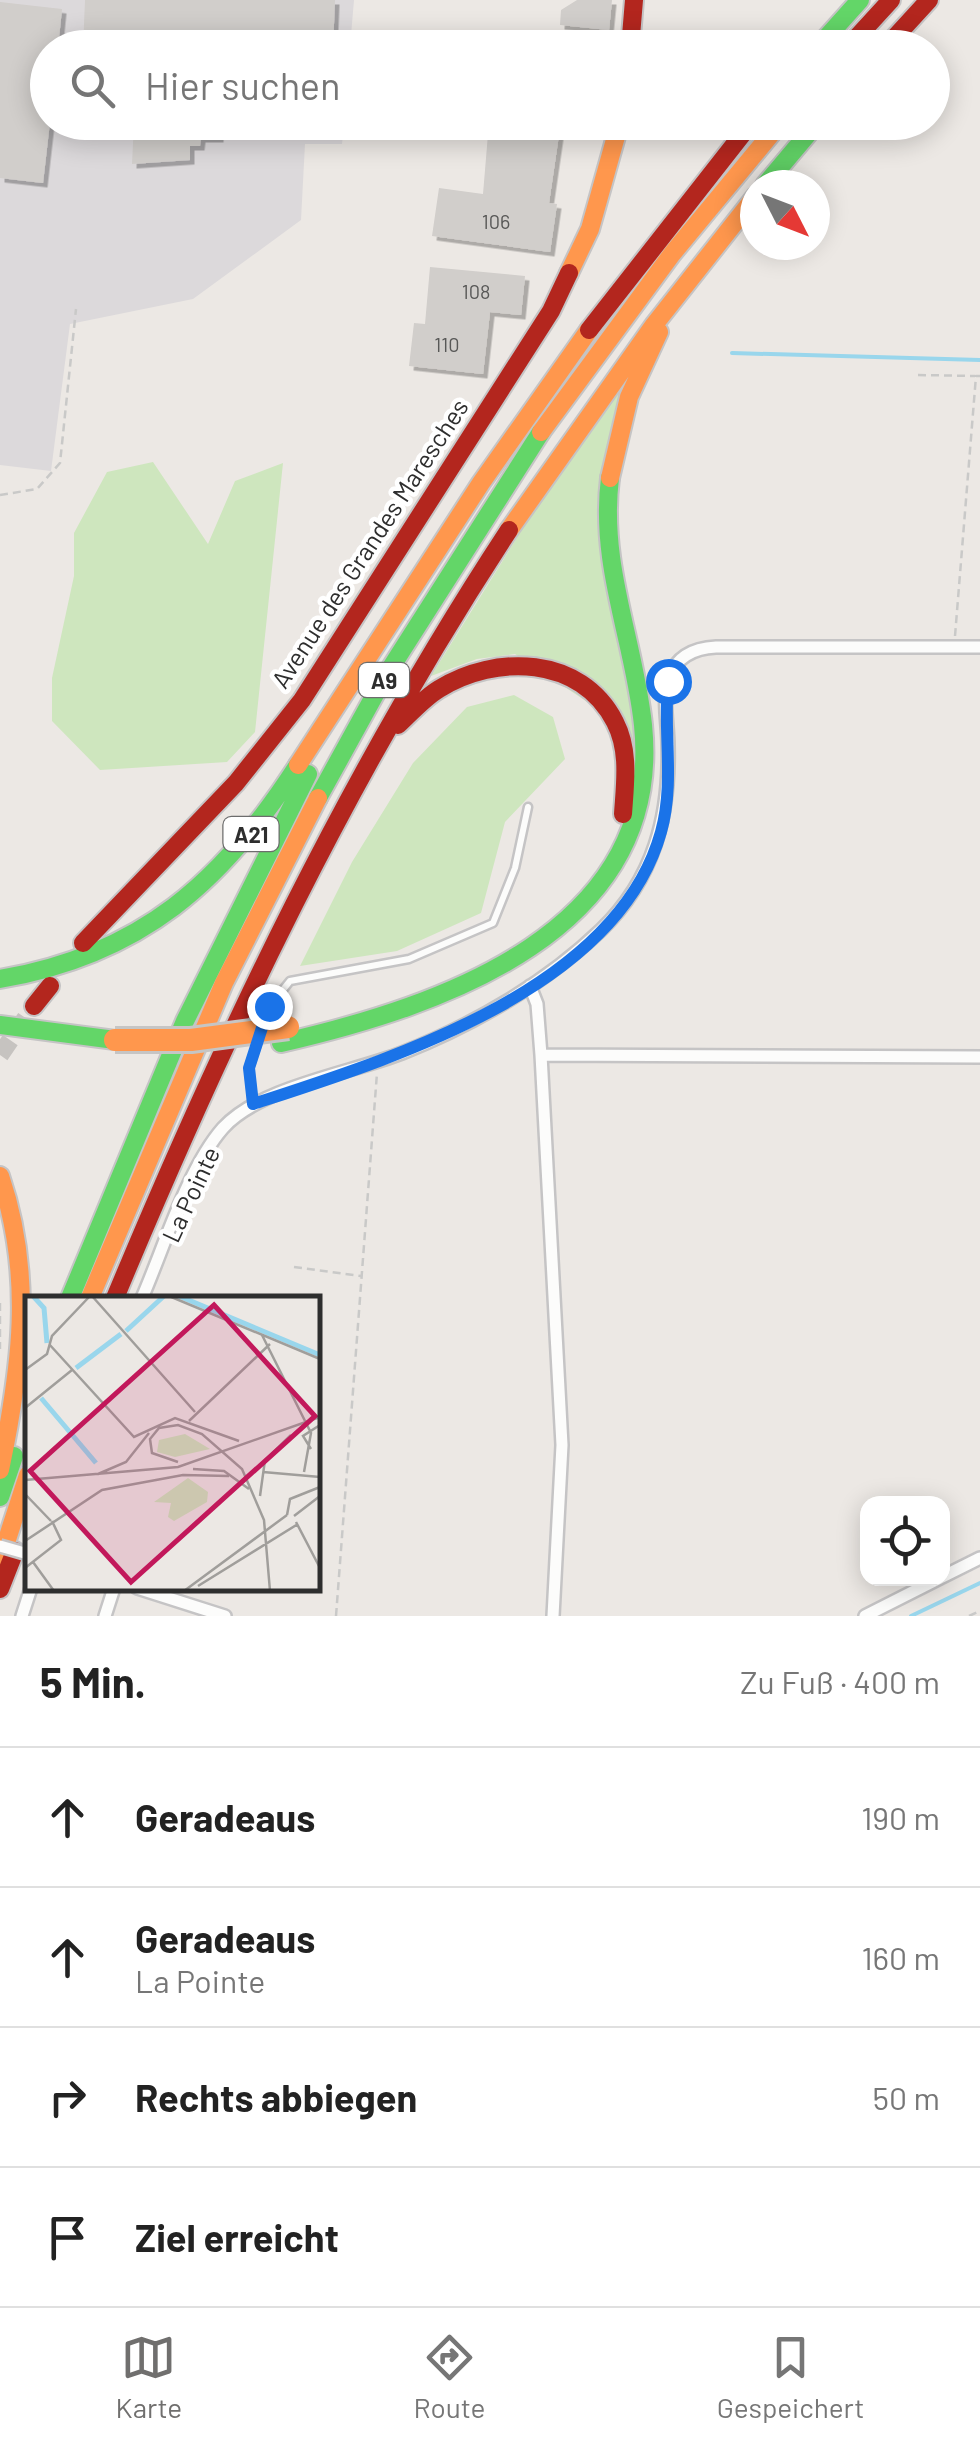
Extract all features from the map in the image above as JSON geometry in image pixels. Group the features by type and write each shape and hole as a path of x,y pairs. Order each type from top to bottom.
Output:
{"main road":[{"path":"632,30 634,0"},
{"path":"833,30 860,0"},
{"path":"864,30 891,0"},
{"path":"902,30 929,0"},
{"name":"Avenue des Grandes Maresches","path":"83,943 236,783 311,686 551,310 594,218 615,140"},
{"name":"A9","path":"71,1296 205,977 306,778 410,592 569,356 738,140"},
{"name":"A9","path":"91,1296 154,1138 232,966 320,793 391,668 501,492 580,378 767,140"},
{"path":"778,170 803,140"},
{"path":"337,814 426,657 521,506 620,366 740,216"},
{"name":"A21","path":"0,1039 112,1047 284,1035 396,1013 504,964 579,911 620,860 638,816 645,753 638,697 608,556 606,518 611,458 626,402 652,345 728,230"},
{"name":"A21","path":"0,979 57,967 111,946 169,913 209,880 272,805 410,592"},
{"name":"A21","path":"117,1296 216,1059 337,814 417,703 456,674 490,663 534,664 583,686 610,716 627,765 626,803 613,842 587,882 552,915 504,948 437,982 284,1035"},
{"path":"34,1006 50,986"},
{"name":"A21","path":"0,1025 112,1047"},
{"path":"0,1176 20,1240 26,1296"},
{"path":"0,1470 23,1350 25,1315"},
{"path":"0,1497 25,1424"},
{"path":"0,1561 25,1484"},
{"path":"0,1589 25,1527"}],"street":[{"name":"La Pointe","path":"143,1296 206,1154 222,1130 253,1104 378,1062 455,1030 530,986 602,928 651,861 670,792 668,681 685,656 716,647 980,647"},
{"path":"530,986 537,1004 541,1054 562,1445 552,1616"},
{"path":"541,1054 980,1057"},
{"path":"0,1546 25,1553"},
{"path":"950,1573 980,1558"},
{"path":"865,1616 925,1586"},
{"path":"22,1616 29,1591"},
{"path":"105,1616 113,1591"},
{"path":"146,1591 225,1616"}],"lane":[{"path":"253,1104 249,1068 269,1006 290,981 409,958 493,923 515,868 528,807"}],"path":[{"path":"0,495 36,489 60,463 76,309"},
{"path":"918,375 978,376 954,647"},
{"path":"336,1616 378,1062"},
{"path":"294,1267 363,1276"},
{"path":"0,1303 0,1349"},
{"path":"970,1616 980,1611"}],"shaded area":[{"path":"0,0 354,0 351,30 30,30 30,140 342,140 342,144 305,144 301,220 193,299 70,324 51,471 0,465"}],"green space":[{"path":"636,357 607,445 637,764 622,725 515,654 477,659 431,676 564,462 613,400"},
{"path":"153,462 208,544 235,481 283,463 255,732 227,762 100,770 52,721 52,678 74,576 74,533 107,472"},
{"path":"514,695 553,717 565,759 505,822 481,913 397,951 300,966 352,862 413,763 467,707"}],"building":[{"path":"85,0 335,0 334,30 84,30"},
{"path":"577,0 612,0 609,30 560,25 561,10"},
{"path":"0,2 62,9 60,30 30,30 30,140 48,140 43,183 0,178"},
{"path":"133,140 201,140 200,146 190,146 190,160 132,164"},
{"path":"488,140 558,140 549,203 557,204 550,252 432,236 439,188 483,194"},
{"path":"430,267 525,276 521,315 490,312 483,374 409,366 414,323 425,324"}],"waterway":[{"path":"732,353 980,360"},
{"path":"911,1616 980,1583"}],"tunnel":[{"path":"0,1055 34,1006"}],"traffic: fast":[{"path":"833,30 860,0"},
{"path":"778,170 803,140"},
{"path":"318,798 383,680 541,432"},
{"path":"281,1043 408,1007 472,980 530,947 580,906 618,856 640,796 643,725 613,572 608,510 610,478"},
{"path":"0,979 50,968 95,952 174,907 240,844 298,765"},
{"path":"71,1296 185,1021 308,774"},
{"path":"0,1025 115,1040"},
{"path":"0,1497 14,1456"}],"traffic: slow":[{"path":"569,273 590,229 615,140"},
{"path":"541,432 672,254 766,140"},
{"path":"509,530 654,325 740,216"},
{"path":"298,765 481,483 589,330"},
{"path":"610,478 629,397 659,332"},
{"path":"91,1296 224,983 318,798"},
{"path":"115,1040 191,1040 288,1027"},
{"path":"0,1176 17,1250 21,1323 14,1396 0,1470"},
{"path":"0,1561 25,1484"}],"traffic: jam":[{"path":"632,30 634,0"},
{"path":"864,30 891,0"},
{"path":"902,30 929,0"},
{"path":"589,330 738,140"},
{"path":"83,943 236,783 302,700 551,311 569,273"},
{"path":"116,1296 201,1099 294,905 396,715 509,530"},
{"path":"398,725 433,693 485,670 535,667 559,673 600,700 620,733 625,756 623,814"},
{"path":"34,1006 50,986"},
{"path":"0,1589 15,1551"}],"route":[{"path":"269,1006 249,1068 253,1104 378,1062 455,1030 530,986 582,947 622,908 651,861 660,836 670,792 668,681"}]}
